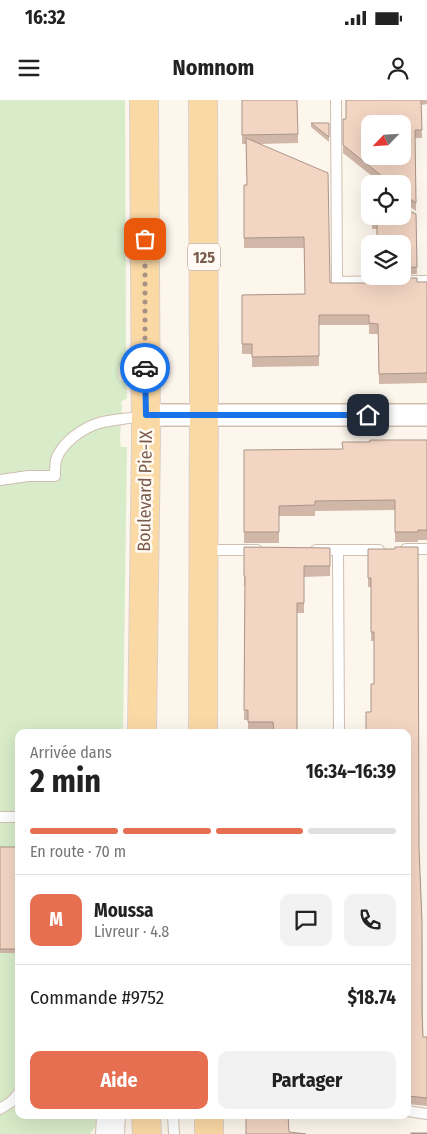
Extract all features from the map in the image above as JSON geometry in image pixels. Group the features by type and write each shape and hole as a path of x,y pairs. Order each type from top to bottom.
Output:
{"main road":[{"name":"Boulevard Pie-IX","path":"142,729 146,415 144,100"},
{"name":"125","path":"203,100 203,729"},
{"path":"110,1134 111,1119"},
{"path":"146,1119 147,1134"},
{"path":"209,1119 209,1134"}],"street":[{"path":"146,415 427,415"}],"lane":[{"path":"336,100 337,282 427,281"},
{"path":"0,480 28,476 55,476 56,460 59,453 65,445 81,432 99,423 129,420 146,415"},
{"path":"309,550 427,549"},
{"path":"203,550 271,550"},
{"path":"338,550 339,729"},
{"path":"196,729 202,662"},
{"path":"142,677 148,729"},
{"path":"0,817 15,817"},
{"path":"0,1109 15,1098"},
{"path":"411,1111 427,1114"},
{"path":"174,1119 174,1134"}],"green space":[{"path":"0,100 125,100 126,355 123,355 123,366 118,367 119,380 126,381 127,398 121,402 120,438 121,447 127,447 123,729 15,729 15,1119 96,1119 95,1127 90,1134 0,1134"}],"building":[{"path":"242,100 297,100 298,134 242,135"},
{"path":"346,100 421,100 422,130 415,130 416,203 411,199 411,175 381,175 368,165 411,165 411,115 361,115 361,159 343,145 343,119 346,119"},
{"path":"311,123 329,123 329,137"},
{"path":"246,138 328,173 330,283 411,285 411,278 417,278 417,282 427,282 427,373 379,374 378,324 369,323 369,315 319,315 319,356 252,357 252,344 242,344 242,295 305,294 304,237 244,238 244,185 247,185"},
{"path":"411,212 416,214 417,267 411,267 411,235 377,235 377,225 411,225"},
{"path":"370,440 427,440 427,530 395,532 395,500 315,501 315,505 279,506 279,532 244,532 244,450 343,449 342,442 370,442"},
{"path":"244,547 330,548 330,566 304,566 304,603 297,603 297,729 274,729 273,722 248,722 248,710 244,710"},
{"path":"395,547 418,547 419,849 422,922 422,1011 423,1037 427,1037 427,1098 411,1096 411,729 366,729 366,712 371,712 371,684 374,684 374,632 371,632 371,578 368,578 368,549 395,549"},
{"path":"0,847 15,847 15,949 0,949"},
{"path":"246,1119 288,1119 289,1132 306,1134 246,1134"},
{"path":"427,1133 427,1134 411,1134"}],"way so far":[{"path":"145,239 145,368"}],"route":[{"path":"145,368 146,415 368,415"}]}
